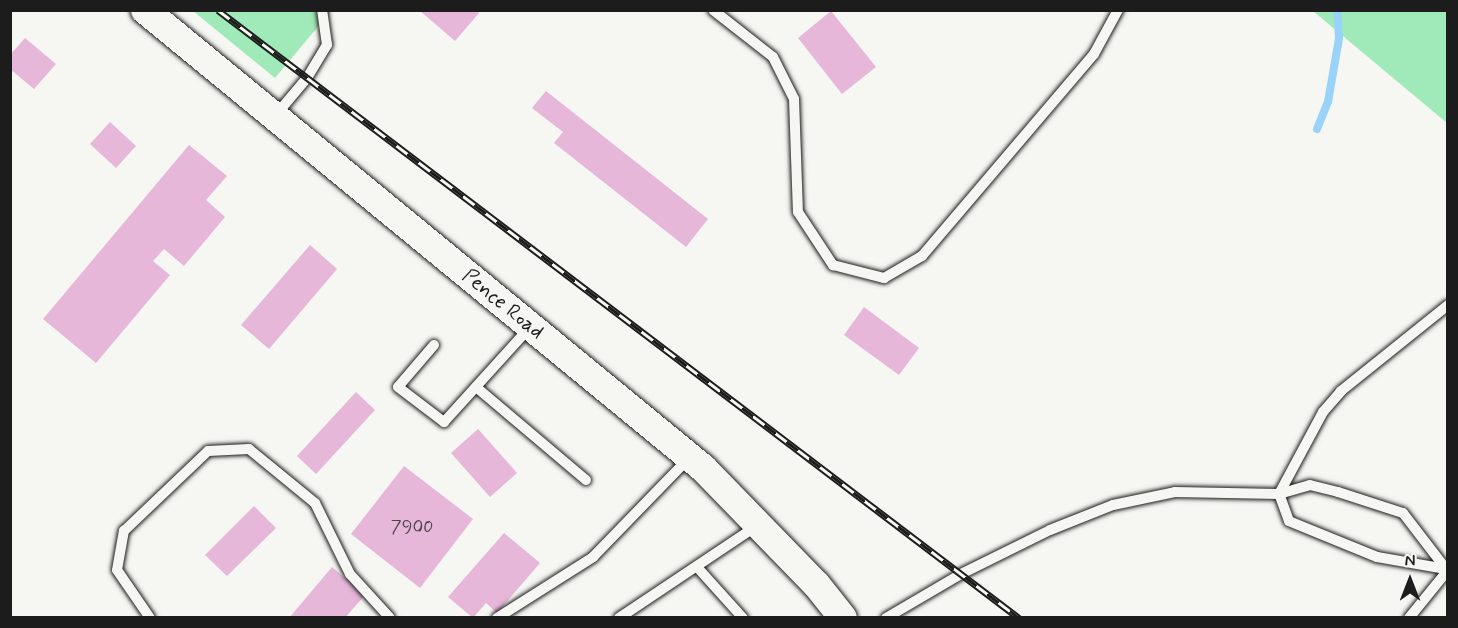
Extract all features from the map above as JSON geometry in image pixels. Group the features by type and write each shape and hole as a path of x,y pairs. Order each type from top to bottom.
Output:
{"street":[{"name":"Pence Road","path":"145,10 273,118 690,457 759,525 843,618"}],"lane":[{"path":"273,118 307,78 327,45 322,10"},
{"path":"713,10 773,57 795,99 798,212 833,265 884,278 922,256 1094,54 1118,10"},
{"path":"1447,569 1377,557 1289,521 1279,494 1323,412 1341,391 1448,305"},
{"path":"434,345 398,387 444,422 531,327"},
{"path":"476,387 586,480"},
{"path":"150,618 117,570 124,531 208,451 249,449 315,503 350,574 390,618"},
{"path":"497,618 593,557 690,457"},
{"path":"886,618 971,569 1050,530 1113,505 1175,492 1279,494 1310,485 1403,513 1447,569"},
{"path":"619,618 631,614 759,525"},
{"path":"697,567 743,618"},
{"path":"1408,618 1447,569"}],"green space":[{"path":"193,11 331,11 275,78"},
{"path":"1313,11 1447,11 1447,123"}],"building":[{"path":"419,10 477,10 479,13 455,41"},
{"path":"831,11 876,67 842,94 798,38"},
{"path":"25,38 56,64 34,89 10,69 10,55"},
{"path":"546,91 708,219 686,247 554,143 563,132 532,108"},
{"path":"110,122 136,146 116,168 90,144"},
{"path":"189,145 227,176 206,200 225,217 184,266 164,249 153,261 170,275 96,363 43,319"},
{"path":"310,245 337,269 269,349 241,325"},
{"path":"864,307 919,348 899,375 844,335"},
{"path":"356,392 375,410 316,474 297,456"},
{"path":"478,429 517,473 490,497 451,453"},
{"path":"404,466 473,519 420,588 351,534"},
{"path":"254,506 276,528 227,576 205,555"},
{"path":"504,533 540,563 497,613 486,603 473,618 448,597"},
{"path":"332,567 365,595 345,618 289,618"}],"waterway":[{"path":"1317,129 1328,102 1339,38 1337,10"}],"railway":[{"path":"218,10 1019,618"}]}
